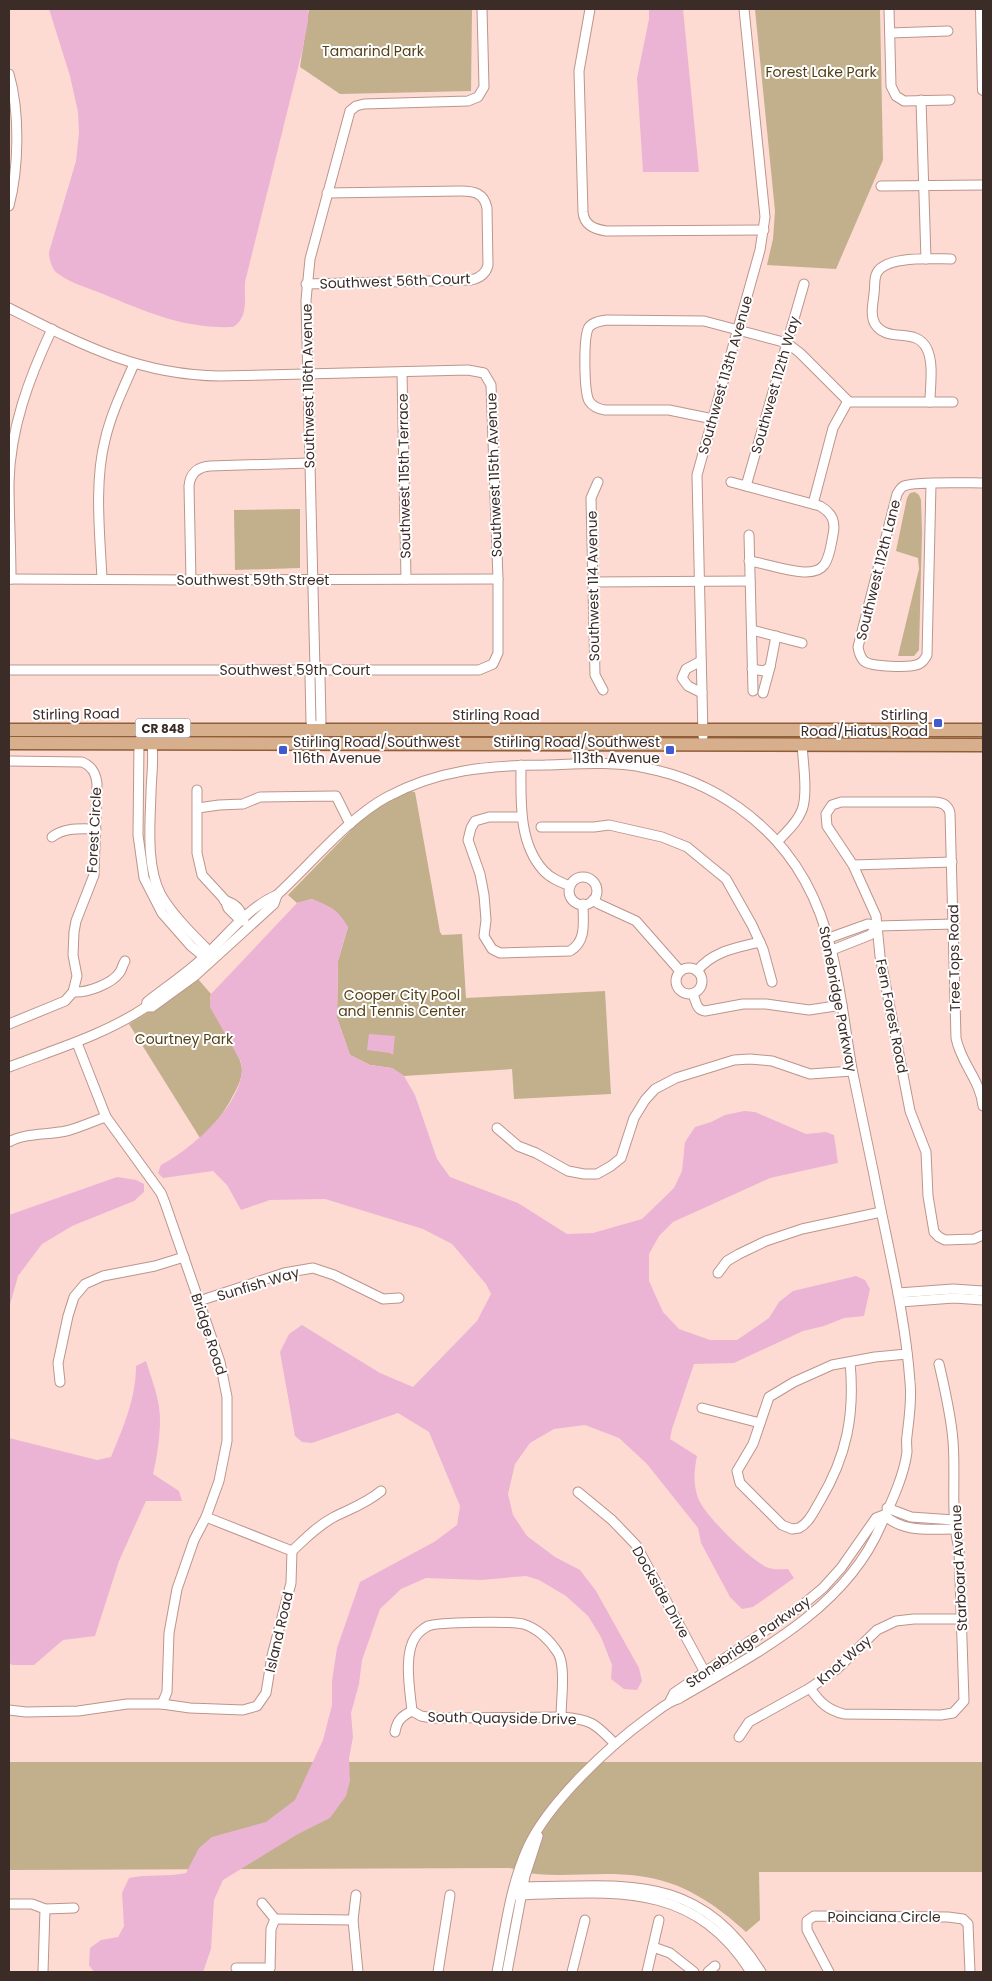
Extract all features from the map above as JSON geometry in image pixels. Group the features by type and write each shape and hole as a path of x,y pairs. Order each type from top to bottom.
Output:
{"main road":[{"name":"Stirling Road","path":"9,730 146,728 317,730 983,730"},
{"name":"Stirling Road","path":"9,743 983,746"}],"street":[{"name":"Southwest 116th Avenue","path":"318,743 317,730 311,722 310,676 315,670 306,284 310,259 348,115 353,108 364,104 468,101 478,97 484,87 482,9"},
{"path":"590,9 579,71 583,218 589,226 606,231 764,230"},
{"name":"Southwest 113th Avenue","path":"703,744 697,475 764,230 764,202 744,9"},
{"path":"889,9 891,86 896,96 904,100 950,100"},
{"path":"981,9 983,90"},
{"path":"890,33 948,31"},
{"path":"9,74 16,123 15,166 9,206"},
{"path":"921,100 926,259"},
{"path":"881,186 983,184"},
{"name":"Southwest 56th Court","path":"306,284 471,280 483,274 488,265 487,208 485,200 481,195 461,191 327,193"},
{"path":"930,402 930,359 927,349 921,340 913,335 895,336 883,332 875,323 872,313 876,274 882,266 892,262 951,259"},
{"name":"Southwest 112th Way","path":"746,486 804,284"},
{"path":"9,308 96,350 134,364 167,372 202,376 402,372"},
{"path":"713,418 669,410 605,410 595,407 586,389 587,332 591,325 607,320 694,320 713,322 787,343 800,353 848,401 953,402"},
{"path":"10,579 9,482 15,436 26,388 52,329"},
{"path":"102,580 101,460 112,416 134,364"},
{"name":"Southwest 115th Avenue","path":"402,372 468,370 484,373 491,385 498,579"},
{"name":"Southwest 115th Terrace","path":"402,372 406,580"},
{"path":"813,504 833,428 848,401"},
{"path":"190,580 189,486 190,477 195,471 210,466 310,463"},
{"name":"Southwest 114 Avenue","path":"598,482 591,498 595,675 603,690"},
{"path":"731,482 813,504 825,509 833,517 835,525 828,559 821,568 804,573 749,561"},
{"path":"931,484 983,483"},
{"name":"Southwest 112th Lane","path":"931,484 928,651 924,660 915,665 875,666 865,662 858,647 897,494 904,486 931,484"},
{"path":"749,535 753,691"},
{"name":"Southwest 59th Street","path":"10,579 498,579"},
{"name":"Southwest 59th Court","path":"9,670 479,670 489,667 496,661 498,653 498,579"},
{"path":"593,582 750,581"},
{"path":"752,630 802,643"},
{"path":"763,693 776,636"},
{"path":"701,661 686,669 682,678 688,686 702,693"},
{"path":"752,668 764,671 770,667"},
{"path":"146,728 139,743 138,835 144,878 162,913 191,946 210,957"},
{"path":"146,728 152,743 150,841 155,875 161,894 210,957"},
{"path":"778,841 794,824 802,809 804,791 802,744"},
{"name":"Forest Circle","path":"9,760 82,762 88,764 96,777 94,875 76,921 74,932 73,955 77,976 74,992"},
{"name":"Stonebridge Parkway","path":"210,957 242,919 268,899 277,895 350,824 383,799 412,785 448,773 483,767 521,765 608,764 646,768 680,778 715,792 749,813 778,841 805,880 820,911 829,938 852,1071 899,1298 907,1354 911,1412 906,1440 907,1452 901,1477 886,1512 876,1518 850,1556 818,1592 708,1677 674,1693 670,1701 615,1744 564,1796 543,1823 518,1891 497,1972"},
{"path":"521,765 522,817 529,844 543,870 550,876 570,886"},
{"path":"197,790 197,853 202,874 224,900 233,902 240,910 242,919 250,926"},
{"path":"198,808 243,804 260,797 336,796 350,824"},
{"name":"Fern Forest Road","path":"946,806 934,802 841,802 832,805 826,814 827,826 853,865 870,901 878,926 880,956 910,1112 926,1152 928,1196 933,1228 938,1237 945,1240 974,1239 983,1235"},
{"name":"Tree Tops Road","path":"946,806 950,813 956,1038 962,1058 977,1081 983,1106"},
{"path":"522,817 489,817 475,821 468,840 480,874 484,895 486,920 484,936 492,949 500,953 570,951 577,946 582,938 583,904"},
{"path":"541,827 594,827 608,825 662,837 687,847 726,878 760,942 772,982"},
{"path":"52,838 68,829 96,829"},
{"path":"853,865 952,862"},
{"path":"578,878 591,880 596,888 593,900 579,904 570,895 570,886 578,878"},
{"name":"Stonebridge Parkway","path":"9,1067 77,1043 118,1024 146,1007 147,1002 250,926 274,904 277,895"},
{"path":"593,900 636,921 680,971"},
{"path":"829,938 868,924 878,926 954,924"},
{"path":"832,950 870,935 878,926"},
{"path":"697,971 714,955 760,942"},
{"path":"9,1024 65,1001 74,992 90,991 111,980 120,973 124,961"},
{"path":"690,968 697,971 701,975 702,984 700,988 693,994 684,994 678,989 675,981 680,971 690,968"},
{"path":"693,994 697,1006 702,1011 743,1004 766,1004 809,1010 842,1005"},
{"name":"Bridge Road","path":"77,1043 106,1117 161,1194 220,1362 226,1397 226,1441 219,1481 206,1517 191,1548 177,1589 169,1633 167,1692 162,1704"},
{"path":"497,1128 518,1146 536,1153 568,1171 598,1174 621,1158 634,1118 646,1100 655,1089 676,1078 734,1060 750,1059 772,1061 810,1074 852,1071"},
{"path":"9,1142 18,1136 40,1136 67,1131 106,1117"},
{"path":"718,1273 727,1262 766,1241 802,1228 881,1212"},
{"path":"60,1382 58,1363 68,1316 74,1298 85,1284 103,1276 155,1266 184,1257"},
{"name":"Sunfish Way","path":"200,1302 284,1273 313,1268 334,1275 383,1299 400,1298"},
{"path":"899,1298 953,1289 983,1291"},
{"path":"899,1298 983,1300"},
{"path":"850,1362 852,1409 844,1447 830,1484 803,1526 792,1529 782,1526 740,1483 737,1475 753,1444 769,1397 794,1382 832,1365 850,1362 907,1354"},
{"name":"Starboard Avenue","path":"810,1688 823,1705 833,1711 844,1714 940,1716 956,1711 962,1705 964,1696 959,1549 954,1524 956,1484 949,1407 939,1364"},
{"path":"702,1408 760,1423"},
{"path":"206,1517 292,1552 314,1529 332,1518 371,1500 381,1491"},
{"name":"Dockside Drive","path":"578,1492 612,1520 636,1545 708,1677"},
{"path":"886,1512 890,1520 917,1530 954,1524"},
{"name":"Island Road","path":"9,1710 26,1712 78,1711 127,1704 162,1704 190,1708 243,1710 257,1706 266,1693 272,1656 291,1583 292,1552"},
{"name":"Knot Way","path":"739,1737 749,1722 810,1688 837,1670 877,1630 896,1621 962,1619"},
{"path":"395,1732 397,1722 404,1715 412,1711 408,1676 410,1649 416,1636 428,1626 441,1623 521,1623 534,1628 554,1648 560,1658 561,1717"},
{"name":"South Quayside Drive","path":"412,1711 420,1716 432,1718 561,1717 582,1719 597,1726 615,1744"},
{"path":"518,1891 627,1886 668,1893 701,1908 714,1917 742,1945 761,1972"},
{"path":"518,1891 626,1894 665,1902 709,1924 736,1950 751,1972"},
{"name":"Stonebridge Parkway","path":"507,1972 518,1891"},
{"path":"438,1972 450,1894"},
{"path":"356,1895 352,1920 358,1972"},
{"path":"262,1903 275,1919"},
{"path":"9,1904 32,1904 45,1909 74,1908"},
{"path":"43,1972 45,1909"},
{"name":"Poinciana Circle","path":"829,1972 807,1930 804,1920 814,1916 948,1917 963,1919 968,1924 970,1972"},
{"path":"275,1919 352,1920"},
{"path":"236,1968 272,1970 271,1929 275,1919"},
{"path":"572,1972 585,1920"},
{"path":"647,1972 659,1920"},
{"path":"653,1947 670,1952 694,1972"}],"green space":[{"name":"Tamarind Park","path":"309,9 472,9 471,91 340,94 300,67"},
{"name":"Forest Lake Park","path":"755,9 880,9 883,160 836,269 767,265 773,239 775,211"},
{"path":"915,492 921,500 922,532 919,650 914,656 898,656 919,569 918,558 896,551 907,498 910,493"},
{"path":"300,509 300,568 235,570 234,510"},
{"name":"Cooper City Pool and Tennis Center","path":"410,791 415,792 440,932 442,935 462,934 466,998 605,991 611,1094 514,1099 512,1069 404,1076 392,1068 370,1065 350,1055 337,1018 338,961 348,927 312,899 297,903 288,895 357,824 383,804"},
{"name":"Courtney Park","path":"198,979 211,994 212,1006 239,1058 242,1071 239,1084 226,1108 200,1138 129,1024"},
{"path":"9,1762 983,1762 983,1872 759,1872 760,1920 746,1932 697,1895 670,1883 639,1876 600,1874 549,1875 533,1874 510,1868 9,1870"}],"shaded area":[{"path":"49,9 308,9 308,21 302,52 245,282 244,313 233,327 198,325 166,318 73,282 62,277 54,269 50,261 49,252 76,161 79,133 78,112 70,76"},
{"path":"649,9 683,9 699,172 643,172 637,78 649,19"},
{"path":"312,899 333,909 341,916 348,927 338,961 337,1018 350,1055 370,1065 392,1068 404,1076 415,1095 437,1159 450,1177 518,1203 567,1234 593,1233 642,1219 674,1188 682,1171 685,1142 695,1127 725,1115 744,1111 755,1112 806,1134 826,1132 834,1135 838,1163 770,1178 673,1222 659,1236 649,1254 649,1281 663,1312 679,1329 710,1340 737,1340 769,1318 779,1302 793,1291 856,1276 865,1280 870,1289 864,1316 844,1318 824,1326 803,1331 734,1363 694,1364 672,1429 670,1439 697,1456 694,1477 696,1493 709,1515 729,1537 761,1564 769,1568 788,1569 794,1578 753,1607 742,1609 730,1597 701,1543 698,1528 647,1464 619,1438 585,1425 554,1429 530,1443 515,1464 508,1494 513,1515 527,1536 555,1557 580,1570 596,1591 639,1668 642,1681 637,1690 624,1689 611,1679 612,1665 601,1637 588,1616 566,1596 539,1580 526,1576 481,1580 426,1578 401,1589 380,1609 362,1660 359,1684 351,1713 353,1737 349,1758 350,1781 346,1796 330,1818 298,1834 223,1880 214,1900 211,1949 203,1972 94,1972 89,1965 90,1948 101,1940 118,1937 124,1926 122,1893 129,1878 186,1873 199,1848 212,1837 266,1822 295,1800 323,1740 332,1705 332,1681 337,1648 360,1582 434,1542 457,1525 460,1506 429,1432 398,1413 312,1443 302,1442 295,1436 280,1352 289,1334 302,1325 380,1373 413,1387 477,1321 491,1294 486,1284 452,1244 423,1229 325,1199 270,1200 241,1210 227,1185 213,1171 163,1178 158,1173 161,1165 187,1148 215,1122 236,1092 241,1077 241,1062 210,1007 211,994 297,903"},
{"path":"369,1034 395,1036 393,1055 367,1050"},
{"path":"117,1177 136,1180 144,1184 144,1192 134,1201 72,1226 42,1244 18,1276 9,1308 9,1215"},
{"path":"146,1361 160,1412 159,1440 153,1474 179,1491 182,1501 146,1501 119,1561 95,1636 63,1640 34,1665 12,1665 9,1662 9,1438 97,1460 111,1457 131,1401 136,1366"}],"place":[{"name":"Stirling Road/Hiatus Road","path":"938,723"},
{"name":"Stirling Road/Southwest 116th Avenue","path":"283,750"},
{"name":"Stirling Road/Southwest 113th Avenue","path":"670,750"}]}
